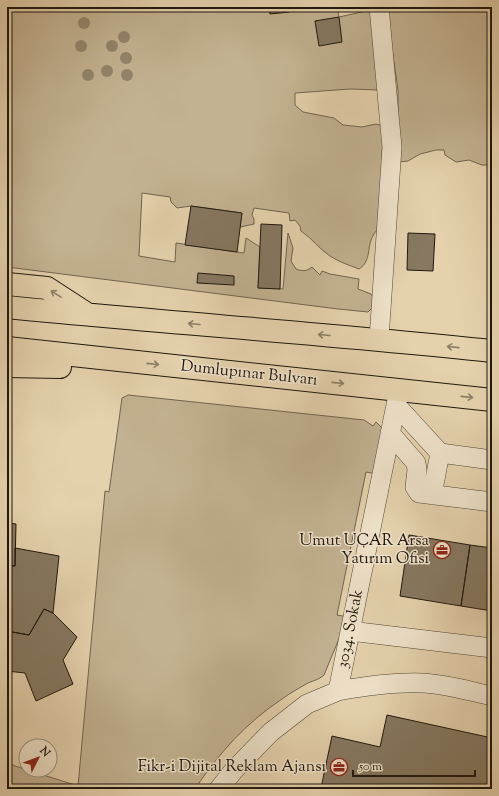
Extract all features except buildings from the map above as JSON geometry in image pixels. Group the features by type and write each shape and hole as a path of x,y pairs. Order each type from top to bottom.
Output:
{"highway":[{"path":"7,284 47,288 89,315"},
{"path":"7,307 379,339 492,351"},
{"name":"Dumlupınar Bulvarı","path":"7,348 114,360 397,398 492,400"},
{"path":"7,366 87,367 114,360"}],"street":[{"path":"379,7 392,147 379,339"},
{"path":"397,398 440,453 492,460"},
{"name":"3034. Sokak","path":"219,789 252,751 276,728 307,704 338,691 397,398"},
{"path":"390,433 416,463 417,470 415,483 417,490 423,494 492,502"},
{"path":"432,495 440,453"},
{"path":"350,631 492,648"},
{"path":"338,691 366,686 421,683 448,686 492,696"}],"shaded area":[{"path":"7,7 337,7 339,17 371,10 379,90 350,89 295,93 295,105 303,112 334,118 343,125 362,127 376,124 383,126 380,227 375,232 370,243 366,262 363,266 359,269 337,260 326,253 301,231 300,226 295,220 290,221 289,213 254,208 252,215 254,224 240,227 242,213 191,206 177,208 171,202 170,197 142,193 139,256 175,262 176,243 244,253 246,238 260,247 258,288 283,289 288,233 293,248 291,261 296,269 304,271 312,267 320,275 322,271 330,274 359,279 358,289 371,294 373,297 372,308 368,312 338,309 7,267"},
{"path":"386,7 492,7 492,165 482,165 469,160 456,162 445,155 444,150 436,150 420,154 408,161 398,162 398,90"},
{"path":"128,395 364,420 373,426 376,422 385,431 377,474 366,472 337,615 348,617 324,675 291,693 269,708 245,728 213,763 195,789 7,789 7,762 18,767 18,778 53,778 78,786 105,491 109,492 122,398"}],"place":[{"name":"Umut UÇAR Arsa Yatırım Ofisi","path":"442,550"},
{"name":"Fikr-i Dijital Reklam Ajansı","path":"339,767"}]}
